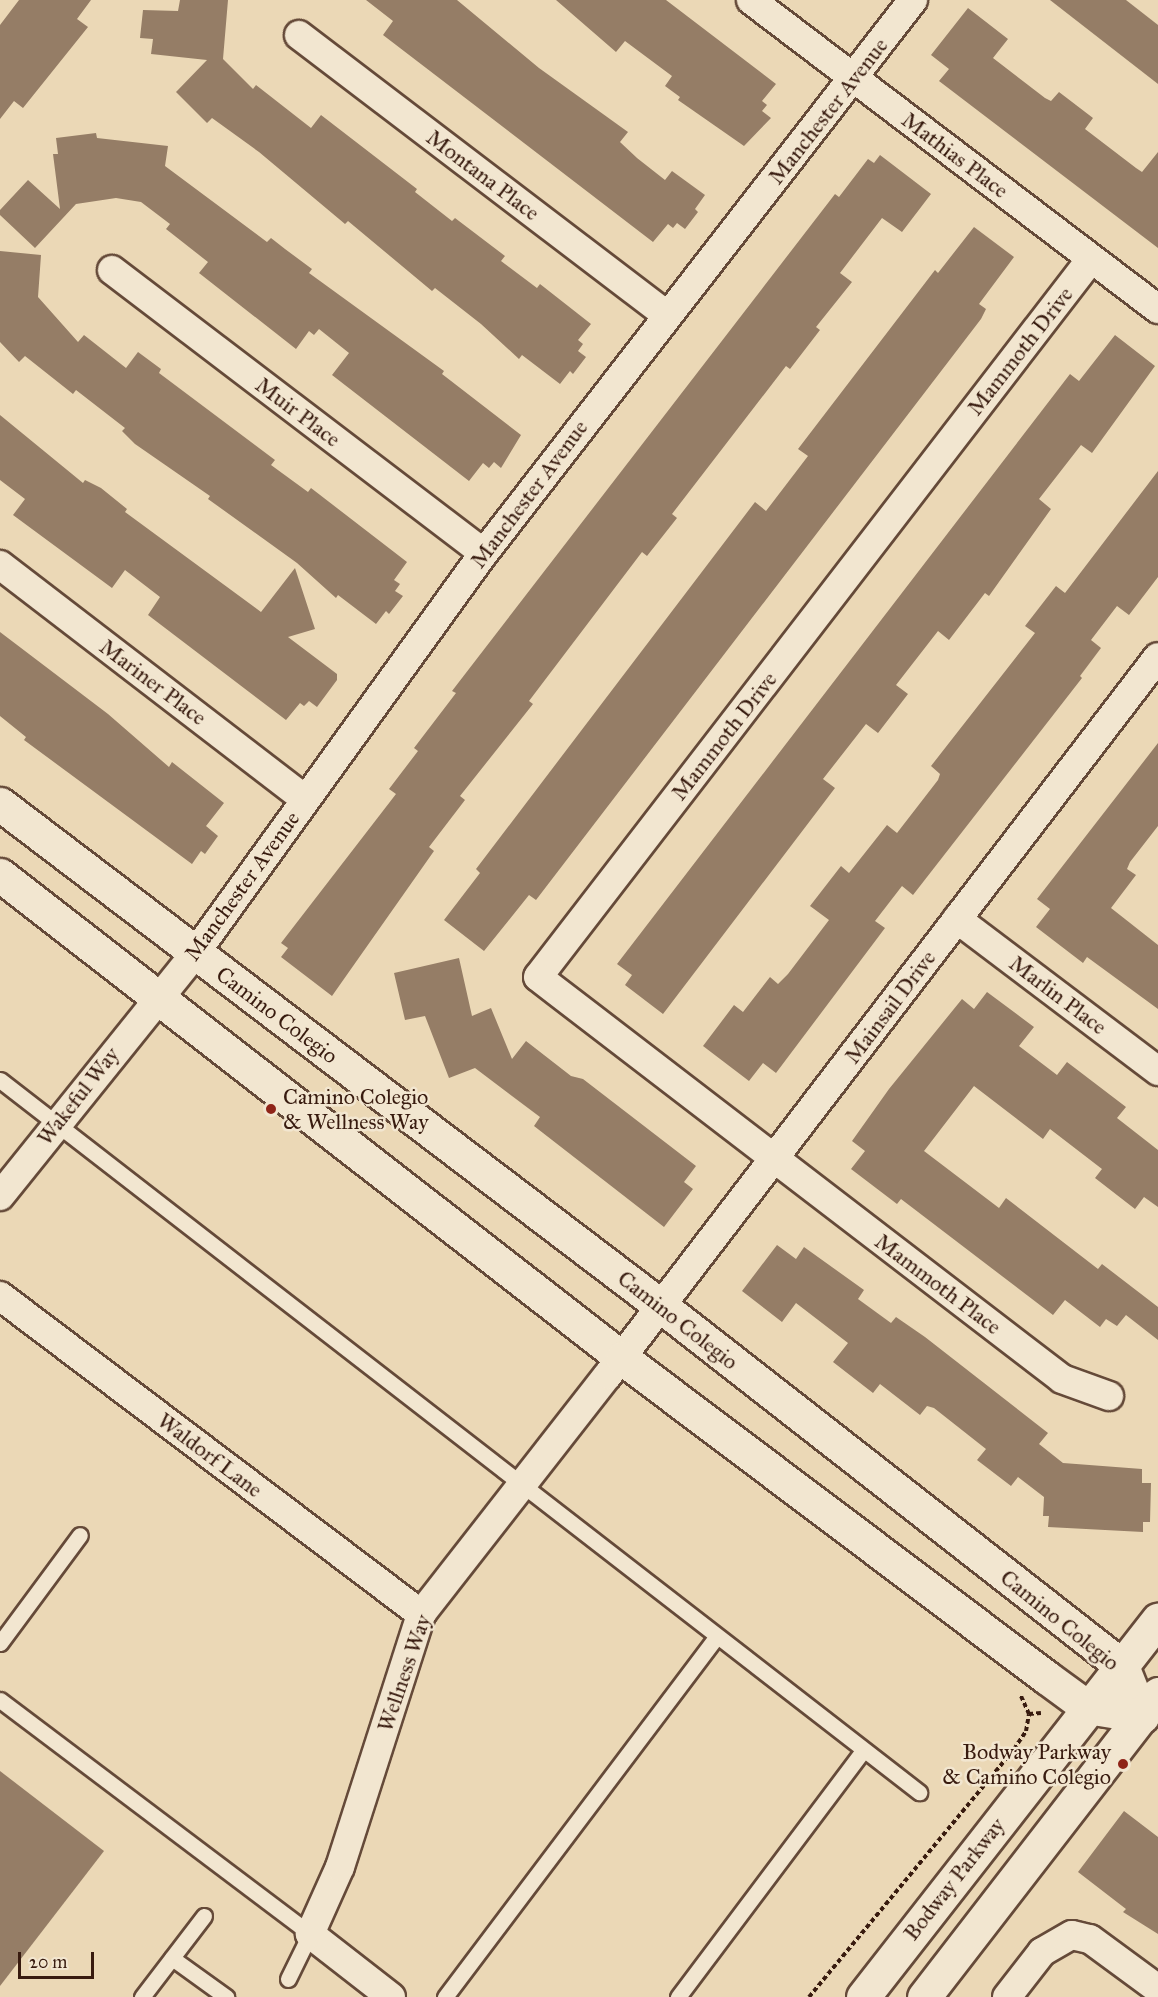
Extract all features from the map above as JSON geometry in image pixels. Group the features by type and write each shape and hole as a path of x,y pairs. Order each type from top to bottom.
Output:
{"street":[{"name":"Mathias Place","path":"751,0 1158,309"},
{"name":"Manchester Avenue","path":"158,998 196,952 484,553 666,315 914,0"},
{"name":"Montana Place","path":"299,35 666,315"},
{"name":"Mammoth Drive","path":"774,1158 538,976 1091,259"},
{"name":"Muir Place","path":"112,270 484,553"},
{"name":"Mariner Place","path":"0,565 305,799"},
{"name":"Mainsail Drive","path":"622,1358 957,919 1153,672"},
{"name":"Camino Colegio","path":"0,804 661,1306 1122,1666 1150,1705"},
{"path":"0,875 622,1358 1087,1707 1150,1705"},
{"name":"Marlin Place","path":"957,919 1158,1071"},
{"name":"Wakeful Way","path":"0,1196 158,998"},
{"name":"Mammoth Place","path":"774,1158 1062,1379 1108,1396"},
{"name":"Waldorf Lane","path":"0,1296 421,1614"},
{"name":"Wellness Way","path":"310,1934 340,1867 421,1614 622,1358"},
{"name":"Bodway Parkway","path":"863,1997 1087,1707 1158,1620"},
{"path":"924,1997 1150,1705"},
{"path":"310,1934 391,1997"},
{"path":"1007,1997 1042,1952 1072,1935 1090,1939 1158,1989"}],"lane":[{"path":"0,1080 523,1485 716,1638 919,1792"},
{"path":"0,1642 80,1535"},
{"path":"445,1997 716,1638"},
{"path":"0,1700 310,1934 288,1978"},
{"path":"678,1997 863,1751"},
{"path":"142,1997 204,1916"},
{"path":"172,1958 226,1997"}],"path":[{"path":"809,1997 1014,1749 1026,1731 1029,1714 1018,1690"},
{"path":"1029,1714 1041,1713"}],"building":[{"path":"19,0 91,0 77,19 88,27 23,108 14,101 0,119 0,25"},
{"path":"180,0 228,0 223,59 253,89 256,85 311,128 321,115 417,189 415,192 452,221 455,218 505,256 501,261 537,288 540,284 591,324 578,340 583,344 578,351 586,357 573,374 570,371 560,384 522,355 519,359 481,324 435,288 432,291 348,221 345,224 259,152 212,118 207,123 176,92 207,60 151,54 153,39 140,38 143,10 178,11"},
{"path":"366,0 457,0 539,68 628,132 620,142 637,158 665,180 672,171 705,195 695,209 698,212 685,229 677,223 673,228 668,224 653,242 383,35 393,21"},
{"path":"556,0 666,0 776,84 762,101 767,105 762,111 771,118 744,146 678,100 680,97 665,86 672,76 625,41 616,52"},
{"path":"1050,0 1126,0 1158,25 1158,84"},
{"path":"968,8 1008,39 993,58 1045,98 1051,101 1059,92 1093,118 1085,129 1136,168 1142,172 1158,152 1158,248 939,81 949,69 931,55"},
{"path":"96,133 97,138 168,146 165,166 267,242 271,238 312,269 309,273 444,371 442,374 521,435 501,468 494,462 489,468 483,463 469,481 332,375 349,353 319,329 314,335 309,331 296,349 199,273 208,262 166,229 170,224 141,202 116,198 76,204 35,248 0,215 0,210 28,180 60,209 53,154 58,154 56,138"},
{"path":"880,155 931,194 902,232 882,218 840,273 852,282 816,327 820,330 790,369 786,366 672,514 677,518 647,556 642,552 529,701 533,704 460,796 465,800 429,847 434,851 332,996 281,957 288,948 281,943 396,794 389,789 418,751 414,748 456,693 452,691 835,194 839,197 868,159 874,163"},
{"path":"974,227 1014,257 979,304 986,309 981,319 536,900 529,895 484,951 444,920 480,873 476,869 755,502 766,511 808,456 798,449 935,270 938,273"},
{"path":"0,251 41,255 38,297 78,342 84,335 126,368 138,352 161,369 159,373 275,460 271,465 308,492 311,488 407,562 394,580 400,584 395,591 403,596 389,614 386,611 376,624 338,595 336,598 297,563 208,499 210,496 135,444 122,431 125,428 76,390 73,394 25,356 19,362 0,342"},
{"path":"1115,335 1155,366 1092,453 1081,445 1039,499 1051,509 989,596 985,593 949,640 938,631 896,685 908,694 878,733 866,724 823,779 835,788 663,1014 625,985 632,975 617,964 1070,374 1079,381"},
{"path":"0,415 83,483 85,480 101,488 127,509 125,512 261,612 295,568 315,629 288,637 337,674 337,680 317,707 309,701 304,706 300,703 286,720 148,615 160,597 125,570 112,588 13,515 25,499 0,480"},
{"path":"1158,471 1158,577 1129,615 1117,606 1091,640 1101,648 1080,676 1082,678 913,895 902,886 875,921 885,928 776,1073 763,1063 749,1081 703,1046 734,1005 743,1012 770,977 778,984 788,974 829,920 810,906 841,866 849,873 887,825 897,833 938,780 940,774 931,766 1035,633 1025,626 1056,586 1065,593"},
{"path":"0,632 108,714 169,767 172,762 224,803 206,826 218,836 205,854 201,851 192,864 24,740 26,737 0,716"},
{"path":"1158,743 1158,826 1130,862 1127,869 1136,875 1111,908 1158,945 1158,1009 1087,957 1083,963 1036,927 1050,909 1037,899"},
{"path":"459,958 472,1016 491,1008 512,1059 526,1041 571,1076 583,1079 696,1166 684,1182 693,1189 664,1227 534,1126 540,1117 475,1068 449,1078 425,1016 405,1020 394,973"},
{"path":"987,992 1034,1027 1019,1046 1057,1075 1067,1062 1126,1107 1117,1118 1158,1150 1158,1207 1144,1197 1135,1209 1095,1178 1102,1169 1050,1129 1043,1139 974,1086 924,1151 999,1208 1006,1198 1098,1269 1102,1264 1158,1307 1158,1340 1126,1315 1117,1326 1106,1319 1100,1327 1065,1300 1053,1315 901,1199 897,1204 851,1169 865,1151 852,1141 889,1089 962,999 974,1009"},
{"path":"777,1245 796,1259 804,1247 864,1290 858,1299 891,1323 896,1317 925,1337 1048,1433 1039,1444 1063,1463 1142,1469 1142,1483 1151,1483 1150,1522 1143,1522 1143,1532 1048,1527 1049,1516 1043,1516 1044,1497 1018,1477 1011,1486 977,1460 986,1449 934,1408 927,1406 920,1415 880,1384 873,1393 833,1362 848,1343 796,1303 782,1322 742,1291"},
{"path":"0,1771 104,1851 0,1986"},
{"path":"1124,1811 1158,1837 1158,1934 1123,1912 1126,1909 1078,1872"}],"place":[{"name":"Camino Colegio & Wellness Way","path":"271,1109"},
{"name":"Bodway Parkway & Camino Colegio","path":"1123,1764"}]}
